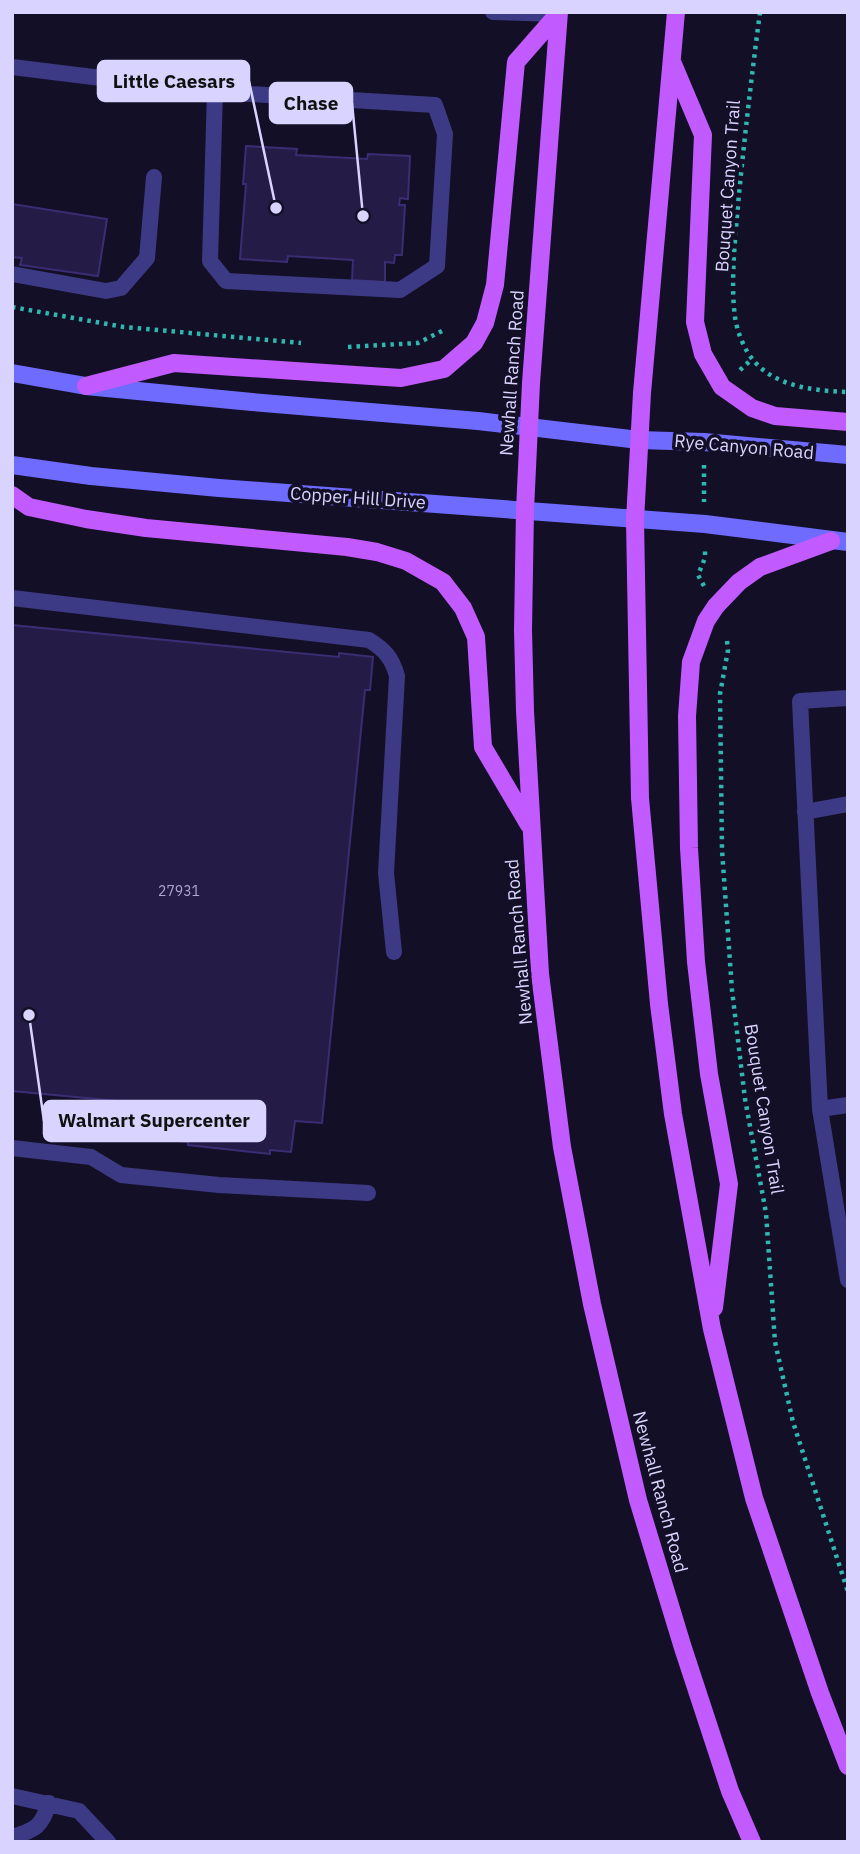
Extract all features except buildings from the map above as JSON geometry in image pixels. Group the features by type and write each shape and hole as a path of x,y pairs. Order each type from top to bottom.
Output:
{"main road":[{"path":"676,12 639,440 635,520 640,798 657,977 673,1114 712,1329 754,1497 848,1766"},
{"path":"86,386 174,363 401,378 444,369 474,343 485,323 495,285 516,62 559,13"},
{"name":"Newhall Ranch Road","path":"559,13 525,510 523,630 540,974 562,1147 592,1304 638,1500 722,1765 752,1842"},
{"path":"671,61 703,135 695,322 703,354 722,387 752,408 775,415 848,422"},
{"path":"12,373 86,386 639,440"},
{"name":"Rye Canyon Road","path":"639,440 704,442 848,455"},
{"name":"Copper Hill Drive","path":"12,466 232,489 705,524"},
{"path":"12,495 29,507 146,528 377,552 406,561 443,582 463,608 476,637 483,747 531,829"},
{"path":"705,524 839,542"},
{"path":"712,1329 729,1184 709,1074 696,962 689,848 687,716 691,662 706,621 739,582 760,567 839,542"}],"lane":[{"path":"493,12 559,13"},
{"path":"12,67 215,92 436,105 445,134 437,266 400,290 226,281 209,261 215,92"},
{"path":"12,274 106,291 121,288 147,258 154,177"},
{"path":"12,598 369,640 383,649 393,661 397,676 386,873 394,952"},
{"path":"848,698 800,701 820,1109 848,1280"},
{"path":"806,812 848,804"},
{"path":"820,1109 848,1105"},
{"path":"12,1149 91,1157 121,1175 219,1185 368,1193"},
{"path":"12,1796 79,1811 108,1842"},
{"path":"12,1837 29,1832 43,1822 49,1803"}],"path":[{"name":"Bouquet Canyon Trail","path":"760,12 734,245 735,317 744,345 762,370 788,383 817,391 848,392"},
{"path":"12,307 124,327 313,345"},
{"path":"340,347 418,343 442,331"},
{"path":"698,575 705,558 704,442"},
{"name":"Bouquet Canyon Trail","path":"726,630 728,650 720,694 722,850 732,990 745,1099 766,1213 775,1342 793,1422 848,1592"}],"place":[{"name":"Little Caesars","path":"276,208"},
{"name":"Chase","path":"363,216"},
{"name":"Walmart Supercenter","path":"29,1015"}]}
